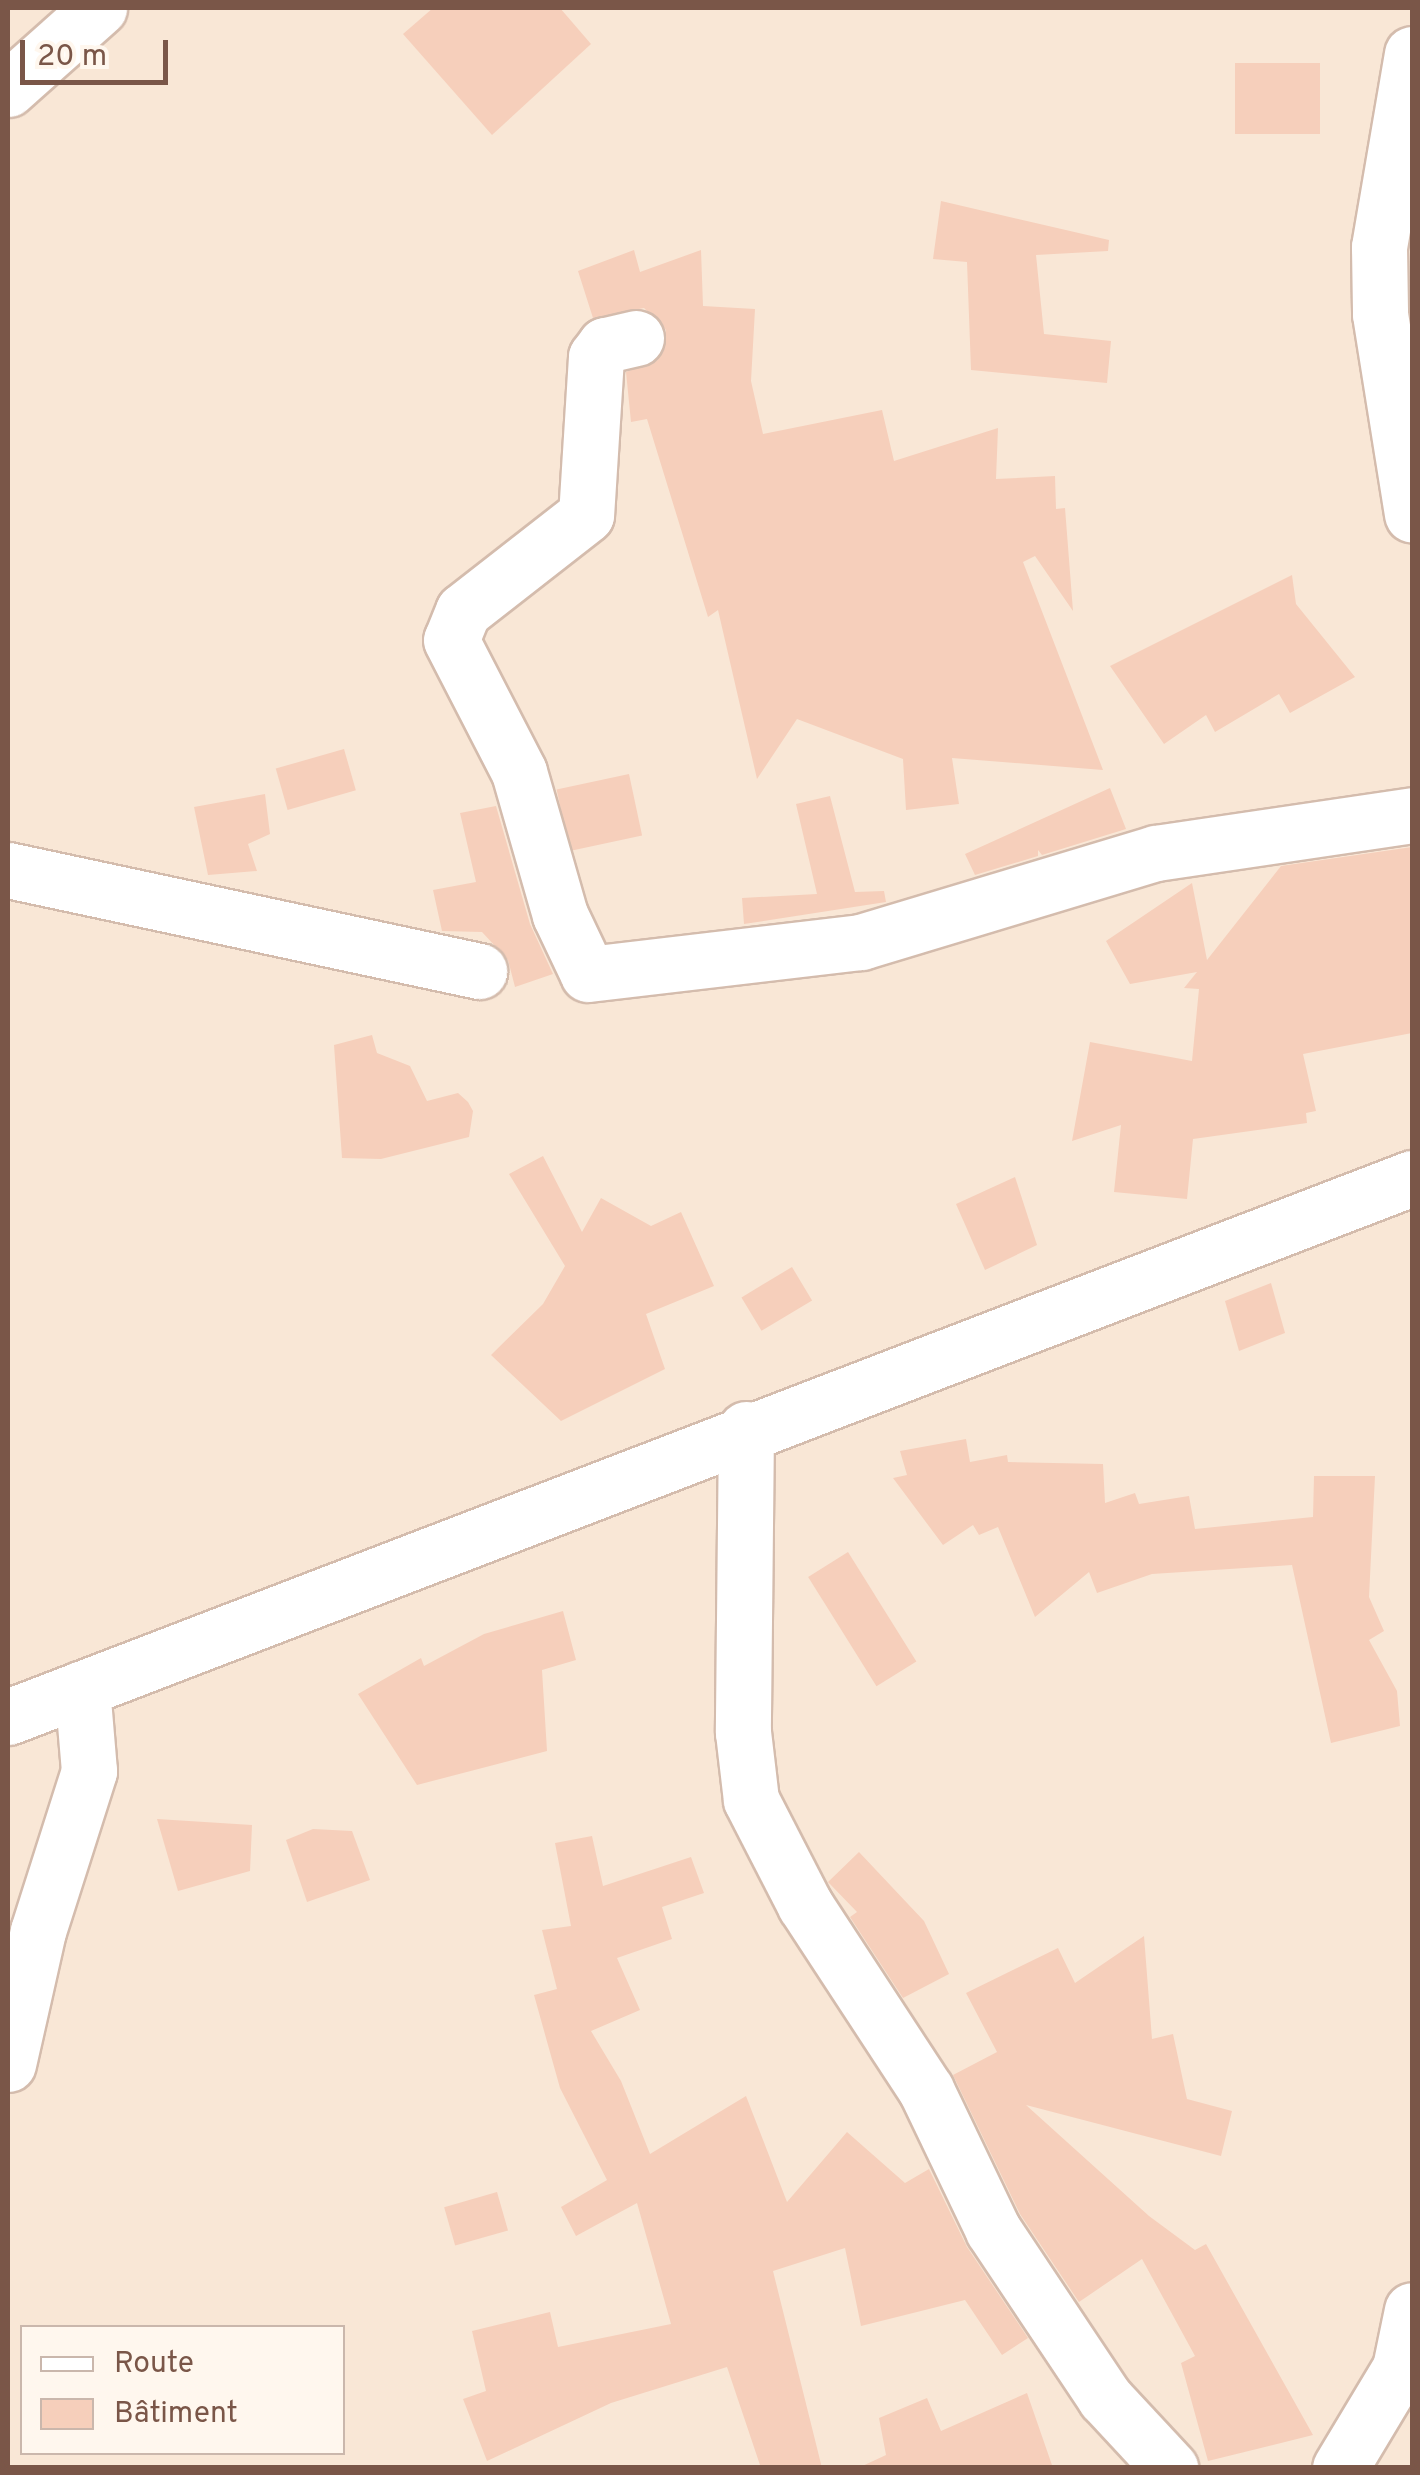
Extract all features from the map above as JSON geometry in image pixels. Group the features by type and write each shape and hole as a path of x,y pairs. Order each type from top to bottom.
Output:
{"street":[{"path":"8,89 99,8"},
{"path":"1412,54 1379,247 1380,314 1412,514"},
{"path":"636,338 605,345 596,357 586,515 463,611 452,640 519,772 560,916 588,974 862,942 1156,852 1412,815"},
{"path":"8,870 479,970"},
{"path":"8,1716 746,1429 1412,1178"},
{"path":"746,1429 743,1732 751,1800 806,1904 926,2090 993,2230 1105,2398 1170,2468"},
{"path":"8,2064 38,1932 89,1771 82,1688"},
{"path":"1340,2468 1400,2368 1412,2310"}],"shaded area":[{"path":"8,8 1412,8 1412,2467 8,2468"}],"building":[{"path":"433,8 560,8 591,44 492,135 403,34"},
{"path":"1235,63 1320,63 1320,134 1235,134"},
{"path":"941,201 1109,240 1108,251 1036,255 1044,334 1111,341 1107,383 971,370 967,262 933,259"},
{"path":"634,250 640,272 701,250 703,306 755,309 751,381 763,434 882,410 894,461 998,428 996,479 1055,476 1056,509 1065,508 1073,611 1035,556 1023,562 1103,770 952,758 959,804 906,810 903,759 797,719 757,779 718,610 708,617 647,419 631,422 626,372 658,360 666,330 644,308 593,318 578,271"},
{"path":"1292,575 1296,604 1355,677 1290,713 1279,694 1215,732 1206,715 1164,744 1110,666"},
{"path":"344,749 356,790 288,810 276,769"},
{"path":"629,774 642,836 570,851 557,789"},
{"path":"1110,788 1126,829 1042,855 1038,850 1038,856 975,875 965,854"},
{"path":"265,794 270,834 248,844 257,871 208,875 194,807"},
{"path":"830,796 855,892 884,891 886,902 744,924 742,898 817,894 796,804"},
{"path":"496,806 530,924 553,974 515,987 508,960 482,932 442,931 433,890 476,882 460,813"},
{"path":"1412,847 1412,1033 1303,1054 1316,1111 1306,1113 1307,1123 1193,1139 1187,1199 1114,1192 1121,1125 1072,1141 1090,1042 1192,1061 1199,989 1184,988 1197,972 1130,984 1106,941 1192,883 1207,960 1281,866"},
{"path":"372,1035 377,1053 410,1066 427,1101 458,1093 468,1102 473,1111 469,1137 381,1159 342,1158 334,1045"},
{"path":"543,1156 582,1232 601,1198 651,1226 681,1212 714,1286 646,1314 665,1369 561,1421 491,1355 543,1304 565,1266 509,1174"},
{"path":"1015,1177 1037,1245 985,1270 956,1204"},
{"path":"792,1267 812,1300 762,1331 741,1297"},
{"path":"1271,1283 1285,1333 1239,1351 1225,1301"},
{"path":"966,1439 970,1462 1007,1455 1008,1462 1103,1464 1105,1503 1135,1493 1139,1504 1189,1496 1195,1529 1313,1517 1314,1476 1375,1476 1369,1597 1384,1631 1369,1640 1397,1691 1400,1726 1331,1743 1292,1565 1152,1574 1097,1593 1089,1572 1035,1617 998,1527 979,1535 973,1525 943,1545 893,1478 907,1475 900,1451"},
{"path":"848,1552 916,1661 877,1686 808,1577"},
{"path":"563,1611 576,1660 542,1670 547,1751 417,1785 358,1694 421,1658 424,1666 484,1634"},
{"path":"157,1819 252,1825 250,1871 178,1891"},
{"path":"313,1829 352,1831 370,1880 307,1902 286,1840"},
{"path":"592,1836 603,1886 691,1857 704,1893 662,1907 672,1939 617,1958 640,2010 591,2031 621,2081 650,2154 746,2096 787,2202 847,2132 905,2183 929,2169 967,2247 1028,2338 1002,2355 965,2300 861,2326 845,2248 773,2271 822,2468 761,2468 727,2367 611,2403 487,2461 463,2399 486,2391 472,2331 550,2312 558,2347 671,2324 637,2203 576,2236 561,2207 607,2180 560,2088 534,1995 557,1989 542,1930 571,1926 555,1843"},
{"path":"859,1852 924,1921 949,1974 903,1998 850,1917 857,1912 828,1882"},
{"path":"1144,1936 1152,2039 1173,2034 1187,2099 1232,2111 1221,2156 1026,2105 1149,2216 1195,2250 1206,2244 1313,2435 1208,2461 1181,2363 1195,2356 1142,2259 1079,2302 1020,2214 953,2075 997,2052 966,1993 1058,1948 1075,1983"},
{"path":"497,2192 508,2230 455,2246 444,2207"},
{"path":"1027,2393 1053,2468 858,2468 886,2455 879,2418 927,2398 941,2431"}]}
